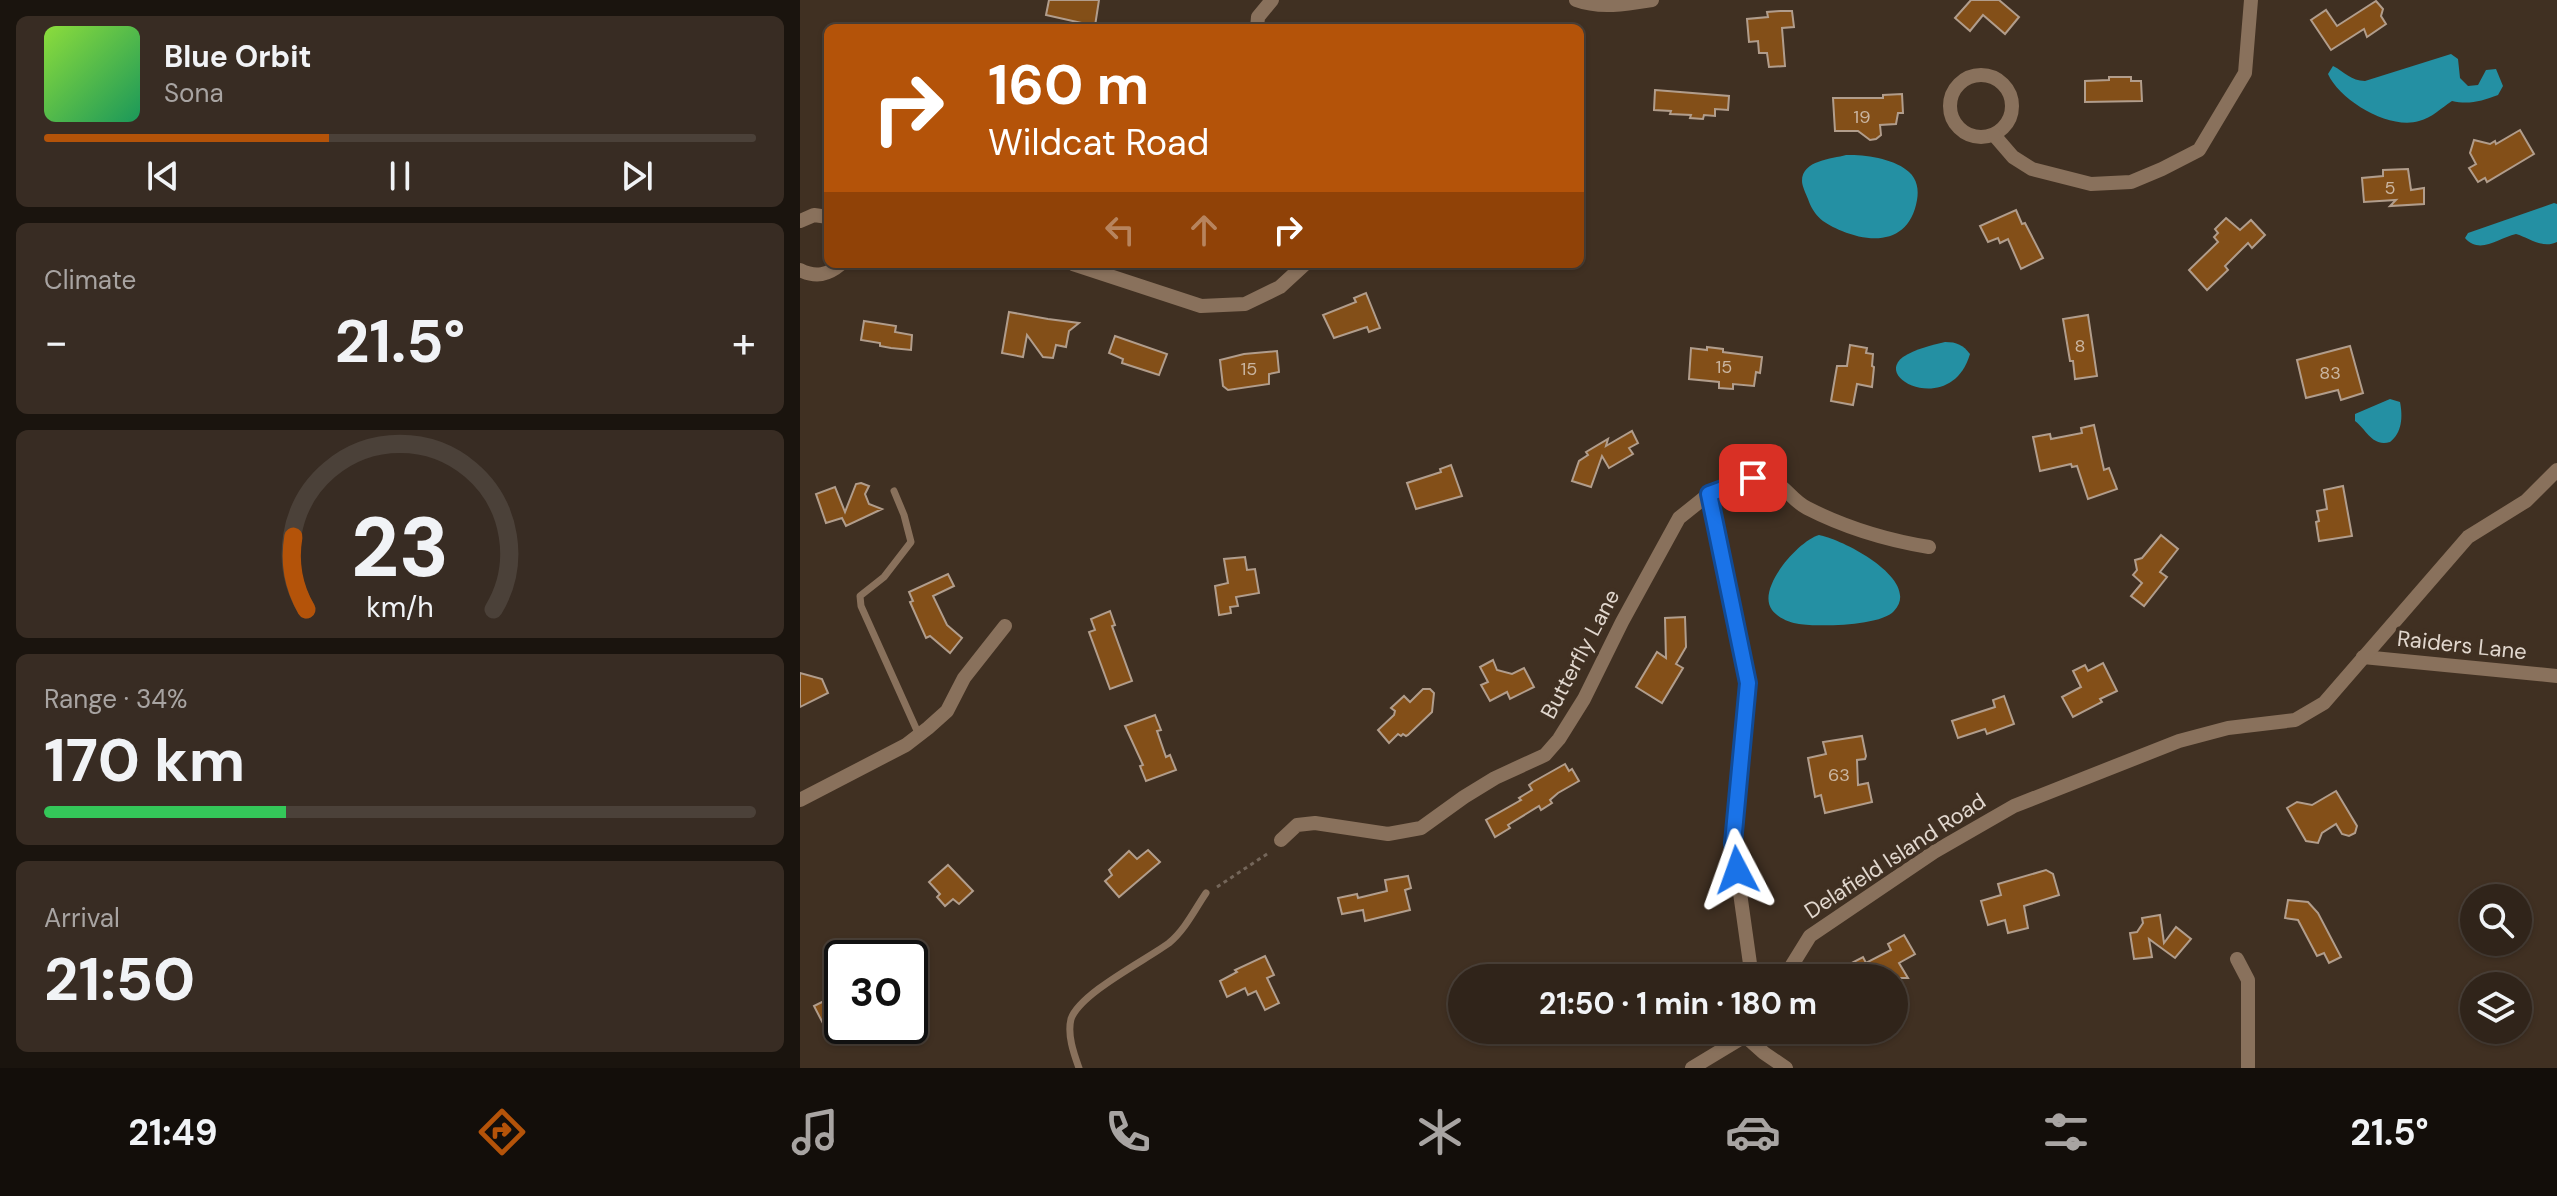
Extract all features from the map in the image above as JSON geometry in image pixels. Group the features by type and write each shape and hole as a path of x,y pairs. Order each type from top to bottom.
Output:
{"street":[{"path":"1257,24 1258,17 1272,0"},
{"path":"1576,0 1621,5 1652,0"},
{"path":"1994,135 2013,157 2032,169 2091,184 2131,182 2199,150 2245,73 2251,0"},
{"path":"1980,74 1993,76 2010,93 2013,105 2011,117 1994,135 1970,135 1960,129 1953,119 1950,107 1952,95 1968,77 1980,74"},
{"path":"800,221 814,215 824,216"},
{"path":"800,270 821,275 836,268"},
{"path":"1085,268 1201,306 1245,304 1280,287 1301,268"},
{"name":"Delafield Island Road","path":"1793,964 1810,936 1934,852 2014,806 2179,741 2228,728 2295,720 2324,703 2468,537 2526,501 2557,470"},
{"name":"Butterfly Lane","path":"1281,840 1297,825 1315,823 1388,834 1421,828 1495,778 1545,755 1584,699 1679,518 1709,494 1753,478 1778,482 1802,506 1847,527 1895,542 1929,547"},
{"path":"1709,494 1748,683 1733,843 1750,964"},
{"path":"800,800 879,760 919,735 947,711 964,678 1005,626"},
{"name":"Raiders Lane","path":"2363,657 2557,676"},
{"path":"2237,959 2248,980 2248,1068"},
{"path":"1692,1068 1729,1044"},
{"path":"1757,1044 1786,1068"}],"lane":[{"path":"894,491 911,542 884,577 860,596 861,606 919,735"},
{"path":"1079,1068 1070,1036 1072,1019 1080,1006 1100,988 1172,940 1206,893"}],"path":[{"path":"1206,893 1268,854 1281,840"}],"water":[{"path":"2451,54 2458,59 2460,78 2468,86 2478,85 2486,70 2496,69 2503,86 2498,95 2475,102 2452,101 2432,115 2407,123 2381,117 2354,103 2328,74 2333,66 2352,78 2365,81"},
{"path":"1846,155 1888,161 1903,167 1914,178 1917,200 1913,214 1899,232 1867,238 1830,226 1813,211 1803,185 1803,174 1812,165"},
{"path":"2557,204 2557,242 2552,244 2541,244 2516,234 2483,245 2471,243 2465,238 2468,233"},
{"path":"1945,342 1959,345 1970,354 1961,373 1948,384 1933,388 1918,387 1906,383 1898,375 1896,366 1903,357"},
{"path":"2390,399 2400,402 2401,424 2390,442 2384,443 2370,437 2355,421 2355,414"},
{"path":"1819,535 1844,544 1889,574 1898,587 1900,599 1894,611 1876,620 1808,625 1784,620 1772,610 1769,601 1774,579 1801,546"}],"building":[{"path":"1049,0 1099,0 1095,24 1046,15"},
{"path":"1971,0 1999,0 2019,17 2005,34 1983,15 1970,31 1955,18"},
{"path":"2376,1 2383,9 2381,16 2386,24 2367,37 2364,29 2331,50 2311,20 2326,10 2337,26"},
{"path":"1792,11 1794,27 1782,28 1785,66 1769,67 1767,53 1759,53 1758,41 1749,42 1747,19 1768,17 1767,12"},
{"path":"2109,77 2131,77 2131,81 2141,81 2142,101 2085,102 2085,81 2109,80"},
{"path":"1655,90 1729,96 1728,110 1715,109 1715,116 1704,115 1703,119 1654,110"},
{"path":"1902,94 1903,113 1898,113 1896,124 1880,125 1881,135 1876,139 1870,140 1858,131 1835,131 1833,98 1883,98 1883,95"},
{"path":"2520,130 2534,154 2487,182 2485,178 2478,182 2469,168 2476,164 2470,153 2474,140 2490,144 2495,141 2496,144"},
{"path":"2408,169 2411,190 2424,188 2424,204 2390,206 2396,200 2364,202 2362,178 2383,176 2383,170"},
{"path":"2016,210 2043,258 2021,269 2008,239 2000,243 1998,238 1988,242 1980,226"},
{"path":"2226,218 2240,230 2251,220 2265,235 2252,248 2248,243 2225,266 2228,270 2207,290 2189,270 2218,242 2214,237 2218,233 2215,229"},
{"path":"1366,293 1380,328 1369,332 1367,327 1334,338 1323,315 1356,302 1354,298"},
{"path":"1009,312 1079,323 1069,331 1066,347 1056,345 1053,358 1043,357 1027,335 1023,357 1002,353"},
{"path":"2088,315 2097,376 2075,379 2063,319"},
{"path":"864,321 896,326 895,332 912,335 911,350 861,340"},
{"path":"1115,336 1167,354 1159,375 1122,363 1123,359 1109,353"},
{"path":"1850,345 1867,348 1866,353 1873,354 1874,367 1872,387 1857,384 1853,405 1831,401 1837,366 1847,366"},
{"path":"2350,346 2363,393 2341,400 2338,390 2306,398 2297,360"},
{"path":"1707,347 1762,357 1754,386 1733,384 1733,389 1719,388 1719,382 1689,379 1691,348 1707,350"},
{"path":"1277,351 1279,372 1269,374 1269,384 1228,390 1223,386 1220,360"},
{"path":"2094,425 2104,470 2109,468 2117,489 2088,499 2077,466 2072,467 2071,464 2040,471 2033,437 2050,434 2051,439 2082,433 2081,428"},
{"path":"1632,431 1638,443 1629,448 1633,454 1609,468 1602,456 1591,487 1572,481 1579,461 1588,455 1586,452 1608,439 1606,446"},
{"path":"1451,465 1462,496 1416,509 1407,483 1441,472 1440,469"},
{"path":"856,484 869,486 865,494 869,504 882,509 846,526 842,518 826,523 816,494 835,487 845,512"},
{"path":"2343,486 2352,536 2319,541 2317,511 2327,509 2324,490"},
{"path":"2161,535 2178,549 2160,572 2167,577 2144,606 2131,596 2142,583 2133,575 2137,570 2135,560 2142,558"},
{"path":"1245,557 1247,570 1255,569 1259,593 1236,597 1238,606 1230,607 1231,613 1219,615 1215,586 1228,583 1224,559"},
{"path":"948,574 954,586 933,596 947,625 962,638 950,653 930,636 926,638 910,602 913,601 909,592"},
{"path":"1110,611 1115,625 1112,626 1132,681 1110,689 1089,632 1095,630 1091,619"},
{"path":"1685,617 1686,647 1676,664 1683,668 1662,703 1636,687 1657,652 1666,658 1665,618"},
{"path":"1493,660 1497,670 1512,674 1524,668 1534,687 1510,699 1507,692 1490,701 1481,685 1488,682 1480,667"},
{"path":"2103,663 2117,691 2073,717 2062,697 2081,687 2073,671 2085,665 2088,671"},
{"path":"800,673 822,679 828,693 800,707"},
{"path":"1423,689 1434,693 1432,712 1408,735 1398,734 1389,743 1378,730 1394,715 1395,711 1391,708 1404,696 1410,702"},
{"path":"2004,696 2014,724 1987,734 1985,729 1958,738 1952,721 1995,707 1993,700"},
{"path":"1155,715 1166,757 1170,755 1176,770 1146,781 1140,766 1143,765 1125,726"},
{"path":"1862,736 1866,756 1857,760 1858,785 1868,783 1872,802 1825,813 1821,795 1815,797 1808,758 1826,754 1823,742"},
{"path":"1565,764 1579,781 1558,793 1550,800 1552,803 1541,810 1539,806 1495,837 1486,820 1521,800 1519,798 1532,790 1529,785"},
{"path":"2336,791 2357,826 2355,833 2349,836 2342,834 2336,824 2322,833 2318,843 2306,841 2287,808 2297,802 2312,805"},
{"path":"1148,850 1160,862 1119,897 1105,881 1112,875 1109,870 1129,851 1137,859"},
{"path":"948,865 973,891 959,904 953,899 945,906 937,897 940,894 929,882"},
{"path":"2046,870 2053,874 2059,895 2024,906 2028,928 2008,933 2005,920 1988,925 1981,901 2001,895 1998,884"},
{"path":"1408,876 1411,888 1405,890 1410,910 1365,921 1363,910 1342,914 1338,898 1357,894 1358,898 1387,891 1385,880"},
{"path":"2288,900 2308,902 2318,913 2341,957 2329,963 2324,953 2317,956 2298,920 2285,918"},
{"path":"2160,915 2164,943 2176,927 2191,939 2175,958 2149,939 2152,957 2134,959 2130,933 2137,932 2143,923 2142,918"},
{"path":"1904,935 1915,954 1900,964 1850,964 1863,957 1866,963 1891,950 1888,944"},
{"path":"1265,956 1274,975 1267,978 1279,1003 1265,1010 1256,991 1248,995 1245,988 1227,997 1220,981"},
{"path":"824,1001 824,1025 814,1006"}],"route":[{"path":"1737,870 1733,843 1748,683 1709,494 1753,478"}]}
